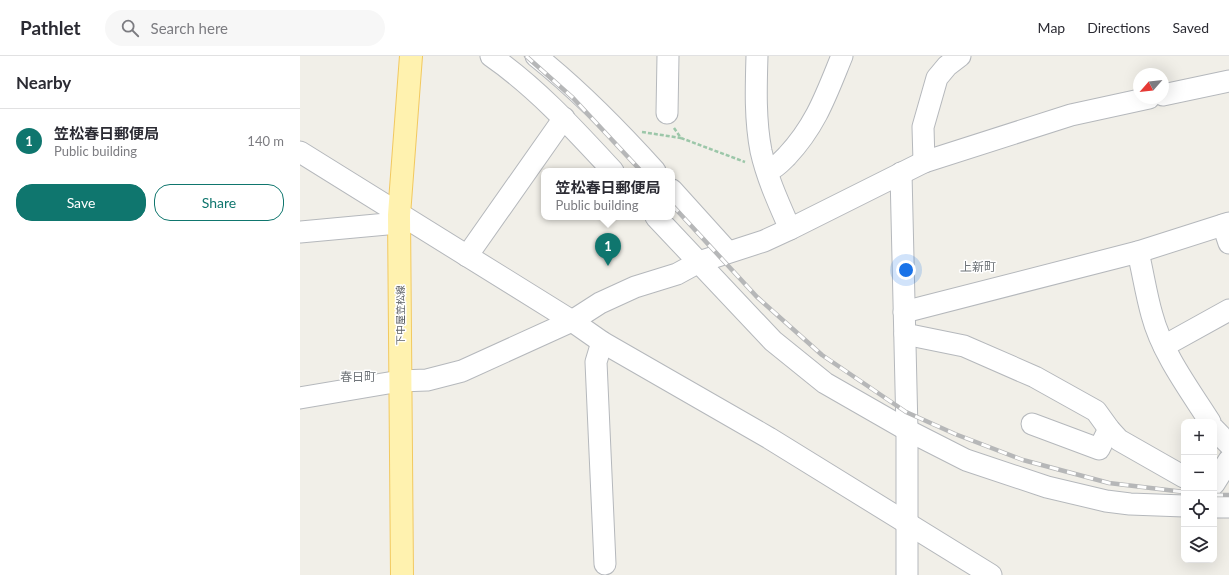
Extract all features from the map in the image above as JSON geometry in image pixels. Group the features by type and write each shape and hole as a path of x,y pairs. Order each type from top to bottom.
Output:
{"main road":[{"name":"下中屋笠松線","path":"402,575 399,215 411,56"}],"street":[{"path":"491,56 513,71 564,118 610,168"},
{"path":"536,56 570,83 652,168"},
{"path":"667,113 668,56"},
{"path":"757,56 756,109 762,152 777,198 790,229"},
{"path":"766,167 774,169 803,139 816,117 842,56"},
{"path":"924,162 923,127 937,78 947,66 960,56"},
{"path":"1169,94 1229,82"},
{"path":"300,398 400,381 427,380 462,371 572,321 600,303 635,287 677,274 699,262 764,240 790,229 924,162 1071,115 1133,101"},
{"path":"467,256 564,118"},
{"path":"300,152 399,215 572,321 602,342 769,438 991,575"},
{"path":"901,173 907,430 907,575"},
{"path":"675,193 728,252"},
{"path":"300,232 387,224 399,215"},
{"path":"659,220 773,341 825,383 907,430 966,460 1047,487 1106,501 1130,504 1181,506"},
{"path":"904,312 1138,252 1227,231"},
{"path":"1138,252 1152,315 1164,346 1208,419"},
{"path":"1164,346 1229,310"},
{"path":"905,334 964,346 1035,376 1096,411 1119,440 1181,475"},
{"path":"602,342 596,362 605,564"},
{"path":"1032,424 1099,449 1109,429"},
{"path":"1217,432 1229,444"},
{"path":"1217,479 1229,460"},
{"path":"1217,507 1229,507"}],"path":[{"path":"667,113 672,127 681,138"},
{"path":"614,127 681,138 754,165 766,167"}],"railway":[{"path":"526,56 573,98 638,168"},
{"path":"675,208 757,297 822,355 906,412 955,434 1023,460 1109,483 1181,492"},
{"path":"1217,495 1229,495"}],"place":[{"name":"笠松春日郵便局","path":"608,266"}],"district":[{"name":"上新町","path":"978,266"},
{"name":"春日町","path":"358,376"}]}
